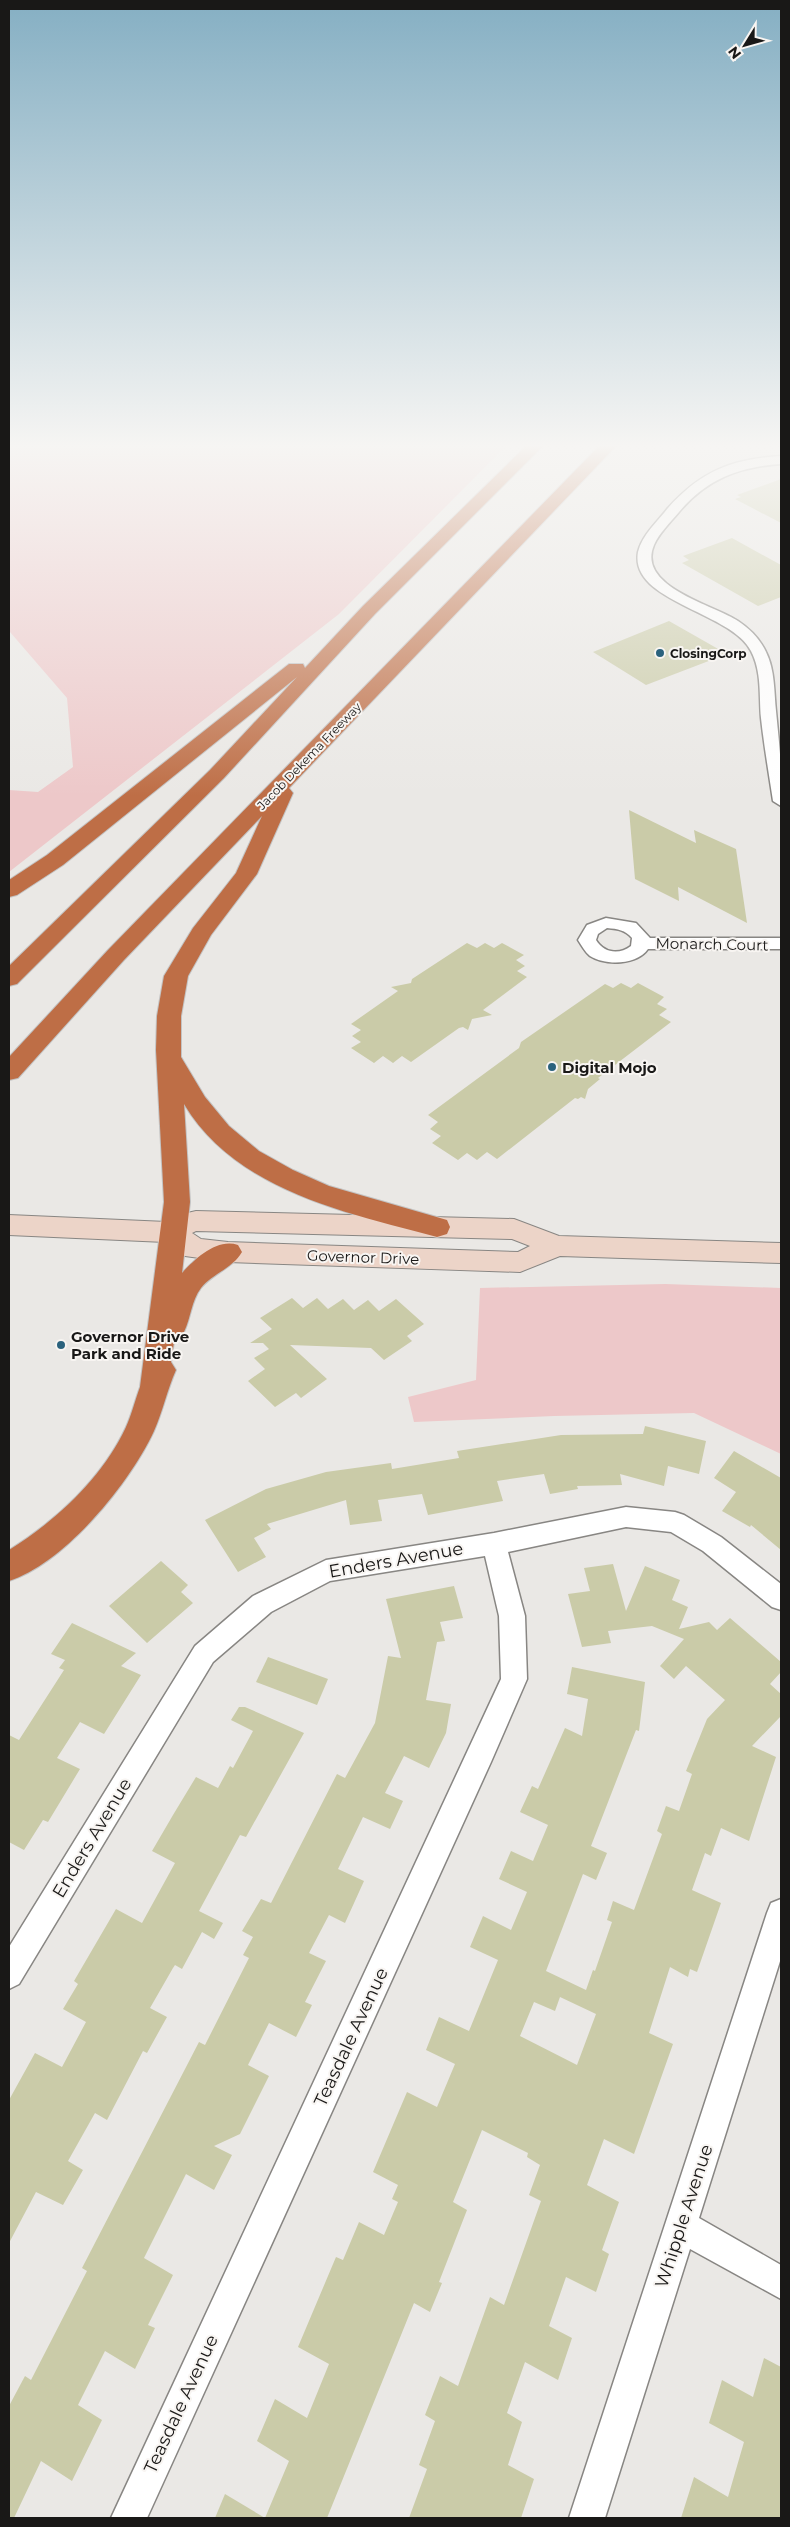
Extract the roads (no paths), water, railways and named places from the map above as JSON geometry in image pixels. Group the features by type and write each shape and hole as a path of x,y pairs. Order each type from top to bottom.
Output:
{"highway":[{"path":"9,979 216,774 370,610 420,560"},
{"name":"Jacob Dekema Freeway","path":"9,1072 116,955 498,560"},
{"path":"9,890 55,860 370,610"},
{"path":"154,1386 176,1202 168,1050 169,1016 176,976 202,933 246,874 292,774"},
{"path":"168,1050 184,1088 206,1118 239,1150 284,1178 327,1197 437,1227"},
{"path":"9,1567 31,1554 83,1510 112,1474 139,1430 154,1386 167,1357 178,1305 186,1285 200,1269 228,1252"}],"main road":[{"name":"Governor Drive","path":"9,1226 171,1232 189,1222 196,1221 514,1229 557,1246 781,1253"},
{"name":"Governor Drive","path":"171,1232 195,1249 228,1252 520,1262 557,1246"}],"street":[{"path":"645,560 651,576 664,588 685,601 731,623 756,646 766,675 768,716 781,801"},
{"name":"Monarch Court","path":"642,943 781,944"},
{"name":"Enders Avenue","path":"10,1968 204,1654 262,1604 326,1571 494,1544 626,1517 675,1522 712,1544 781,1599"},
{"name":"Teasdale Avenue","path":"129,2518 478,1762 514,1679 512,1616 494,1544"},
{"name":"Whipple Avenue","path":"587,2518 781,1913"},
{"path":"681,2226 781,2283"}],"place":[{"name":"ClosingCorp","path":"660,653"},
{"name":"Digital Mojo","path":"552,1067"},
{"name":"Governor Drive Park and Ride","path":"61,1345"}]}
